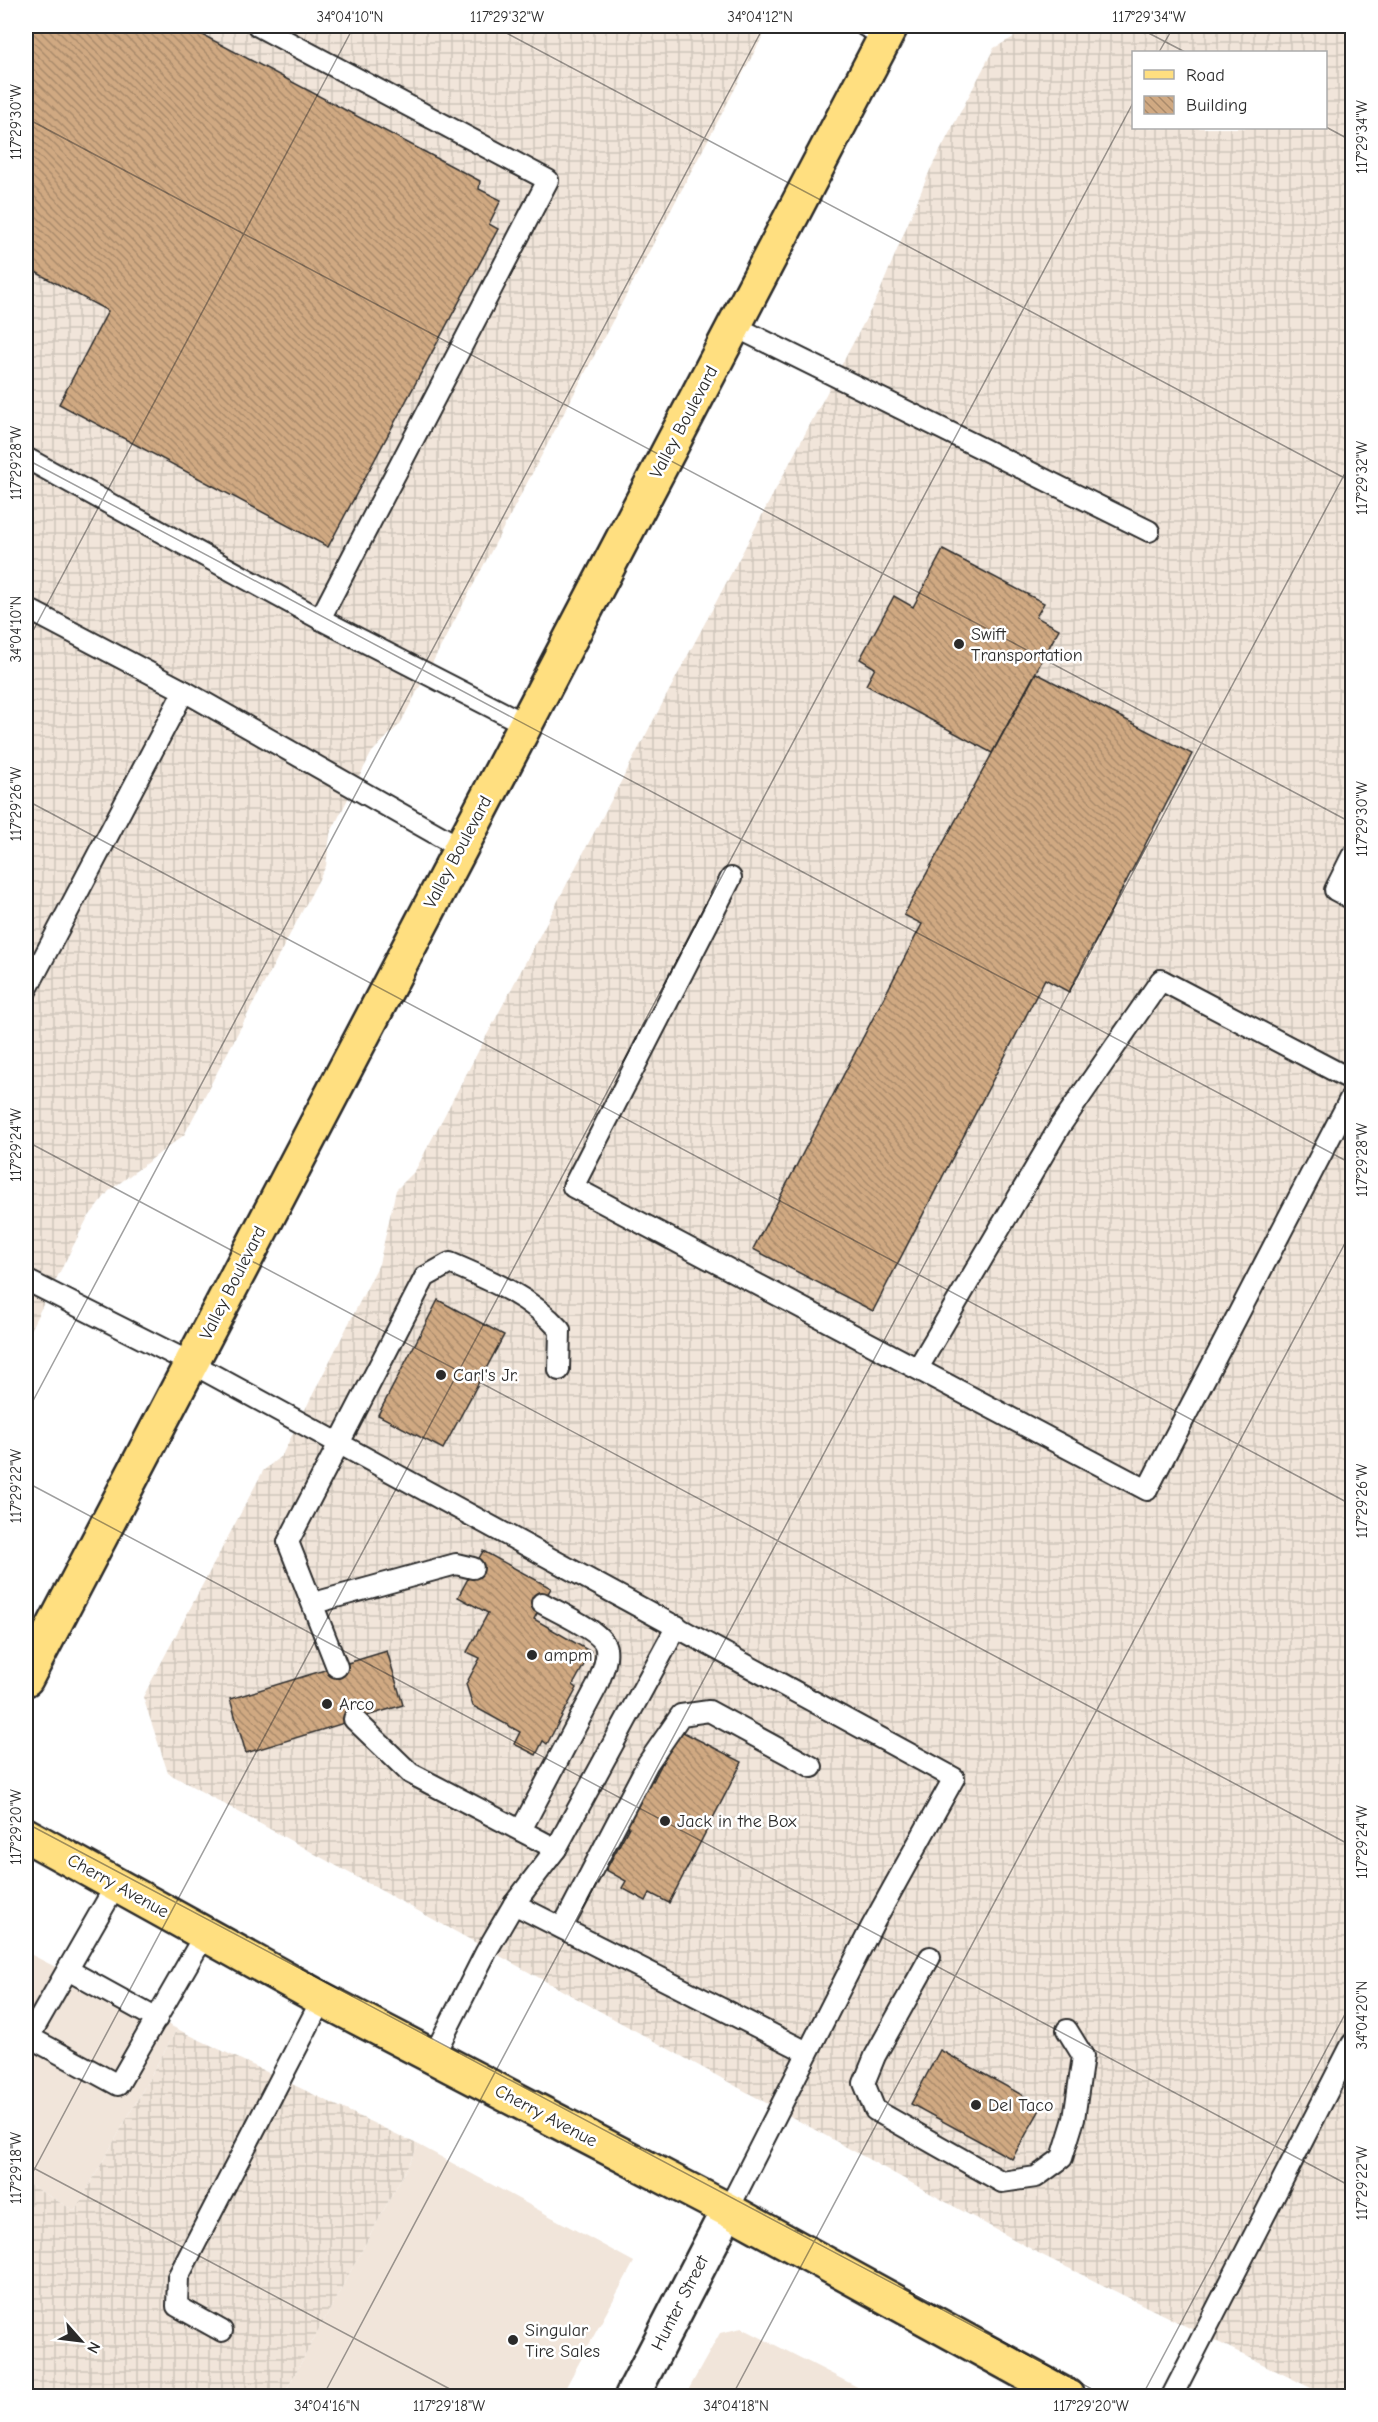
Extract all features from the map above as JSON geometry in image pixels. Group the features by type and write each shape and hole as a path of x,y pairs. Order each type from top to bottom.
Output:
{"main road":[{"name":"Valley Boulevard","path":"26,1679 734,327 881,29"},
{"name":"Cherry Avenue","path":"26,1835 322,1999 728,2211 1067,2397"}],"street":[{"name":"Hunter Street","path":"632,2397 728,2211"}],"lane":[{"path":"258,26 548,180 320,619"},
{"path":"734,327 1149,531"},
{"path":"26,458 320,619 525,724"},
{"path":"26,608 184,691 461,848"},
{"path":"26,990 184,691"},
{"path":"1353,856 1335,890 1353,899"},
{"path":"731,878 573,1187 1147,1490 1353,1095"},
{"path":"918,1368 1060,1126 1161,980 1353,1080"},
{"path":"337,1667 314,1603 288,1542 425,1277 450,1263 484,1277 542,1310 560,1330 559,1370"},
{"path":"26,1280 191,1363 954,1778 807,2052 773,2126 728,2211"},
{"path":"314,1603 456,1564 473,1568"},
{"path":"521,1830 597,1686 605,1664 607,1647 598,1634 542,1603"},
{"path":"433,2057 486,1952 514,1904 556,1849 676,1626"},
{"path":"562,1928 648,1763 681,1715 709,1711 812,1767"},
{"path":"354,1719 410,1773 556,1849"},
{"path":"116,1885 27,2038 118,2085 205,1934"},
{"path":"514,1904 807,2052"},
{"path":"930,1957 875,2056 864,2083 875,2110 1002,2182 1036,2177 1062,2158 1074,2119 1083,2056 1068,2031"},
{"path":"68,1970 157,2019"},
{"path":"222,2331 177,2306 178,2277 322,1999"},
{"path":"1172,2397 1353,2044"}],"shaded area":[{"path":"26,26 768,26 400,724 372,752 330,834 326,866 184,1135 109,1191 87,1219 26,1338"},
{"path":"1020,26 1352,26 1352,2396 1327,2396 1042,2255 168,1773 143,1697 263,1471 282,1455 379,1264 396,1190 415,1171 878,296 930,170 994,48 1014,37"},
{"path":"30,1954 177,2029 75,2211 26,2183 26,1955"},
{"path":"177,2029 419,2145 283,2396 26,2396 26,2183 75,2211"},
{"path":"419,2145 634,2262 561,2396 283,2396"},
{"path":"742,2328 875,2396 685,2396 720,2333"}],"building":[{"path":"26,26 186,26 480,181 479,189 501,200 489,224 498,229 328,547 59,404 108,311 26,267"},
{"name":"Swift Transportation","path":"943,550 1044,603 1036,617 1059,629 992,753 866,685 875,668 860,659 894,596 913,607"},
{"path":"1036,673 1192,754 1069,992 1045,979 873,1311 753,1249 922,924 904,915"},
{"name":"Carl's Jr.","path":"438,1300 504,1335 443,1449 378,1415"},
{"name":"ampm","path":"483,1551 551,1588 534,1619 591,1652 573,1685 577,1688 547,1744 543,1741 536,1755 514,1744 520,1732 473,1706 466,1684 480,1658 467,1652 488,1613 458,1597"},
{"path":"387,1651 403,1705 246,1753 230,1699"},
{"name":"Jack in the Box","path":"679,1730 742,1762 669,1903 650,1893 646,1901 622,1888 626,1881 606,1870 629,1827 609,1816 633,1770 653,1781"},
{"name":"Del Taco","path":"940,2050 1042,2106 1012,2159 911,2104"}],"place":[{"name":"Swift Transportation","path":"959,644"},
{"name":"Carl's Jr.","path":"441,1375"},
{"name":"ampm","path":"532,1655"},
{"name":"Arco","path":"327,1704"},
{"name":"Jack in the Box","path":"665,1821"},
{"name":"Del Taco","path":"976,2105"},
{"name":"Singular Tire Sales","path":"513,2340"}]}
